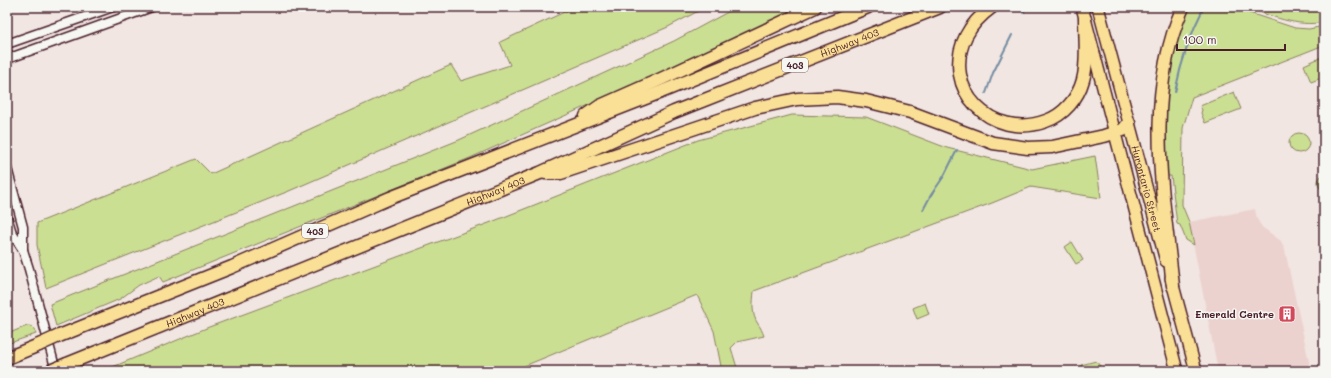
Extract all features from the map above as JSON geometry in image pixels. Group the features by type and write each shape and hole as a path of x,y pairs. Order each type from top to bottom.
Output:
{"highway":[{"path":"571,127 600,106 815,7"},
{"name":"403","path":"7,358 232,267 390,198 571,127 868,7"},
{"name":"Highway 403","path":"50,371 540,173 674,112 940,7"},
{"path":"992,7 976,22 965,38 960,58 960,73 967,93 978,109 994,120 1013,126 1031,126 1049,120 1065,109 1074,98 1081,85 1084,70 1085,19"},
{"path":"1173,286 1161,178 1159,119 1166,54 1172,33 1183,7"},
{"path":"540,173 561,173 755,108 796,99 837,98 866,101 913,113 988,141 1019,148 1052,147 1116,133 1125,128 1129,123"}],"main road":[{"name":"Hurontario Street","path":"1082,7 1177,371"},
{"name":"Hurontario Street","path":"1098,7 1196,371"}],"street":[{"path":"7,44 113,7"},
{"path":"7,59 152,7"},
{"path":"7,168 23,227 23,250"},
{"path":"7,217 12,233 23,250 56,371"}],"shaded area":[{"path":"1255,209 1257,219 1262,227 1281,241 1285,250 1311,371 1218,371 1189,222"}],"green space":[{"path":"575,7 706,7 668,27 289,191 46,288 37,245 37,223 196,159 211,174 451,65 461,81 510,65 500,42"},
{"path":"737,7 802,7 690,60 470,158 163,282 159,276 139,285 120,299 56,326 50,304 459,140 674,41"},
{"path":"1191,7 1231,7 1295,28 1309,29 1324,26 1324,45 1192,97 1183,128 1182,205 1189,222 1194,245 1186,240 1180,225 1177,224 1171,176 1166,176 1167,111 1171,68 1175,47"},
{"path":"1244,7 1324,7 1324,22 1294,22"},
{"path":"1324,56 1324,77 1311,82 1304,65"},
{"path":"1234,92 1241,109 1205,123 1200,106"},
{"path":"792,115 866,117 947,148 1032,169 1095,156 1101,198 1031,187 992,203 754,291 754,316 764,336 737,342 731,348 738,371 722,371 714,331 697,295 512,371 103,371 209,327 489,223 698,140"},
{"path":"1299,133 1306,136 1309,143 1306,150 1299,153 1292,150 1289,143 1292,136"},
{"path":"1324,174 1324,191 1318,185 1318,180"},
{"path":"1072,242 1083,260 1076,264 1065,247"},
{"path":"925,303 929,314 917,319 913,308"},
{"path":"27,326 31,326 35,330 36,334 7,344 7,334"},
{"path":"1096,361 1100,366 1099,371 1083,371 1081,365"}],"waterway":[{"path":"1023,13 1027,7"},
{"path":"1175,92 1186,48 1204,7"},
{"path":"986,93 993,73 1012,35"},
{"path":"923,210 944,176 957,150"}],"place":[{"name":"Emerald Centre","path":"1287,314"}]}
